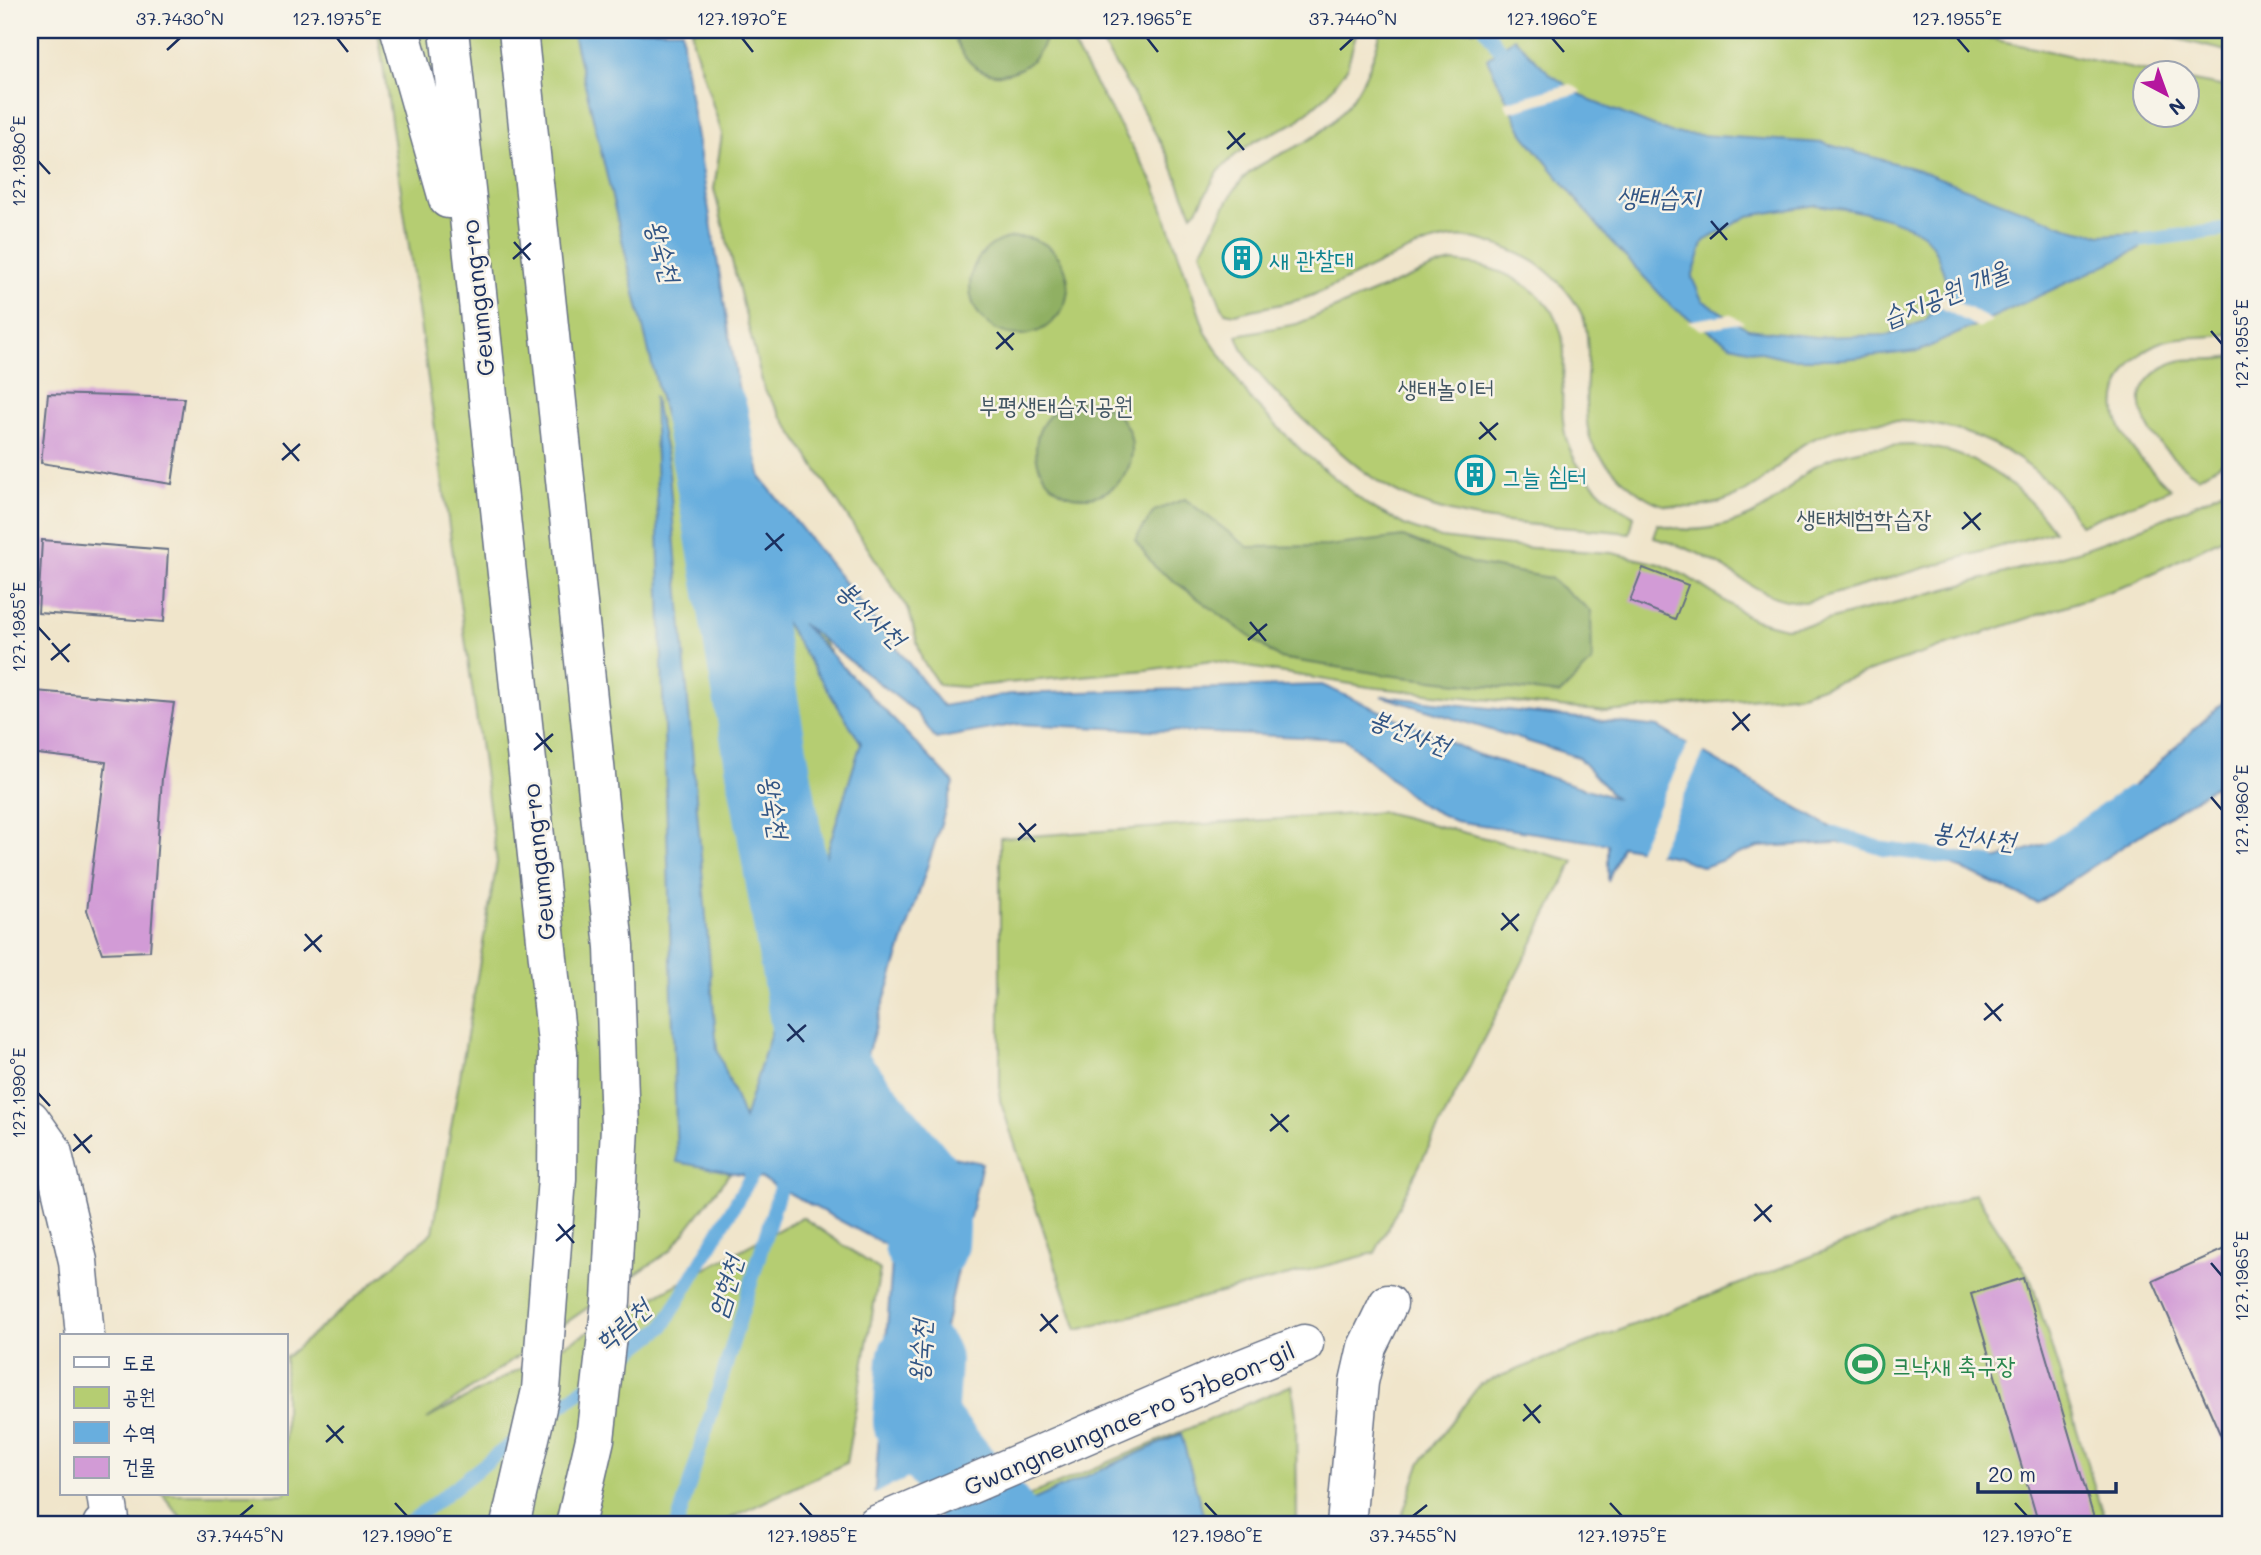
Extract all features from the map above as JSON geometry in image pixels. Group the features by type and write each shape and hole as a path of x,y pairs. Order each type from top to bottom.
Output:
{"main road":[{"path":"400,30 478,307"},
{"name":"Geumgang-ro","path":"449,30 558,1052 557,1178 541,1390 510,1525"},
{"path":"518,30 614,947 620,1127 611,1301 595,1439 575,1525"},
{"path":"30,1119 52,1150 78,1261 85,1334"},
{"path":"1346,1525 1359,1382 1367,1347 1388,1304"},
{"name":"Gwangneungnae-ro 57beon-gil","path":"876,1525 1213,1380 1304,1344"},
{"path":"102,1525 110,1520 106,1496"}],"green space":[{"path":"378,30 630,30 738,521 890,738 758,1136 671,1250 427,1419 802,1217 880,1270 846,1463 716,1525 187,1525 164,1496 287,1496 287,1356 433,1232 497,862"},
{"name":"부평생태습지공원","path":"692,30 1064,30 1155,186 1206,333 1251,400 1302,451 1366,504 1406,526 1441,538 1518,547 1612,553 1660,564 1686,576 1752,619 1785,628 1813,624 2026,567 2131,532 2231,486 2231,534 2131,584 1801,694 1607,712 1369,687 1212,661 964,687 939,685 922,660 909,611 764,389 714,189 722,134 693,42"},
{"path":"951,30 1047,30 1037,55 1016,71 1003,74 978,68 967,59"},
{"path":"1094,30 1357,30 1347,68 1326,96 1295,123 1256,140 1234,156 1217,173 1192,214 1169,158"},
{"path":"1381,30 1959,30 2132,69 2132,130 2202,130 2202,83 2231,88 2231,333 2179,338 2155,344 2132,364 2117,391 2115,408 2125,438 2170,489 2080,525 2054,488 2018,459 1991,443 1961,431 1899,421 1867,423 1836,430 1807,442 1758,483 1720,502 1693,507 1658,503 1622,479 1591,441 1586,409 1587,332 1581,312 1571,297 1553,276 1535,262 1478,239 1450,238 1430,243 1386,260 1305,298 1235,314 1225,312 1201,251 1228,200 1249,173 1298,146 1333,121 1355,94 1371,64"},
{"path":"2127,30 2231,30 2231,52 2165,36"},
{"path":"1019,237 1038,240 1054,251 1065,267 1068,286 1065,305 1054,321 1038,332 1019,335 1000,332 984,321 973,305 970,286 973,267 984,251 1000,240"},
{"name":"생태놀이터","path":"1452,262 1472,264 1510,277 1527,286 1542,299 1553,314 1561,332 1564,353 1563,417 1570,450 1592,484 1612,502 1634,516 1630,533 1515,523 1458,514 1390,489 1353,463 1287,404 1248,359 1237,335 1297,324"},
{"path":"2231,357 2231,457 2198,477 2169,454 2156,439 2141,408 2142,393 2151,378 2168,365 2183,360"},
{"path":"1084,401 1102,405 1118,415 1128,431 1132,449 1128,467 1118,483 1102,493 1084,497 1066,493 1050,483 1040,467 1036,449 1040,431 1050,415 1066,405"},
{"name":"생태체험학습장","path":"1912,445 1954,453 1974,461 2010,484 2026,498 2054,531 1806,602 1767,594 1704,556 1654,538 1658,524 1691,530 1741,520 1771,503 1812,468 1839,455 1875,447"},
{"path":"1185,499 1248,547 1328,546 1403,537 1474,564 1550,578 1591,611 1592,662 1560,694 1394,676 1279,658 1155,567 1135,540 1154,511"},
{"path":"1384,812 1574,861 1375,1253 1077,1330 1000,1100 1000,838"},
{"path":"1975,1193 2031,1280 2106,1525 1401,1525 1420,1464 1480,1384"},
{"path":"1292,1385 1296,1415 1297,1525 959,1525"}],"water":[{"path":"572,30 682,30 685,65 738,386 761,478 943,706 1011,694 1322,685 1476,754 1615,798 1578,757 1381,696 1658,727 1856,842 1758,847 1704,867 1676,857 1622,846 1608,882 1608,844 1455,821 1420,804 1345,739 1018,724 936,739 916,712 801,623 954,783 860,1076 870,1140 982,1163 943,1337 959,1460 874,1502 893,1249 761,1178 677,1162 654,396 668,461 717,1049 744,1119 861,743 670,440"},
{"name":"생태습지","path":"1514,38 1550,74 1591,101 1671,133 1823,143 1919,170 2066,227 2101,235 2139,233 2140,249 1920,351 1843,359 1791,359 1731,345 1672,307 1607,237 1524,135 1487,59","holes":["1816,205 1884,217 1926,237 1938,257 1947,286 1926,320 1889,335 1816,337 1748,329 1702,300 1692,278 1704,241 1748,216"]},
{"path":"2231,695 2231,775 2037,903 1946,862 1998,859 2084,832"},
{"path":"1181,1434 1206,1525 977,1525"}],"pier":[{"path":"1571,84 1583,92 1509,112 1504,102"},
{"path":"1939,292 1993,321 1979,328 1932,303"},
{"path":"1730,314 1744,322 1701,330 1687,321"},
{"path":"1689,741 1705,750 1656,857 1637,853"},
{"path":"962,1454 961,1462 875,1505 870,1503 871,1495"}],"building":[{"path":"48,394 184,398 172,484 41,463"},
{"path":"42,540 168,550 164,622 38,613"},
{"path":"1643,568 1688,585 1675,619 1630,601"},
{"path":"35,691 174,703 162,778 150,951 102,953 87,910 106,762 30,753 30,725"},
{"path":"2231,1246 2231,1459 2153,1281"},
{"path":"2023,1278 2096,1525 2039,1525 1971,1294"}],"waterway":[{"name":"습지공원 개울","path":"1486,30 1497,46 1513,60"},
{"name":"습지공원 개울","path":"2122,243 2231,229"},
{"name":"왕숙천","path":"706,414 819,1060 929,1193 926,1243"},
{"name":"봉선사천","path":"2049,850 2130,793"},
{"name":"봉선사천","path":"1834,833 1884,849 1989,863"},
{"name":"학림천","path":"543,1420 663,1327 760,1161"},
{"name":"엄현천","path":"677,1525 785,1172"},
{"name":"왕숙천","path":"919,1361 915,1421 1000,1525"},
{"name":"학림천","path":"406,1525 521,1436"}],"place":[{"name":"새 관찰대","path":"1242,258"},
{"name":"그늘 쉼터","path":"1475,475"},
{"name":"크낙새 축구장","path":"1865,1364"}]}
